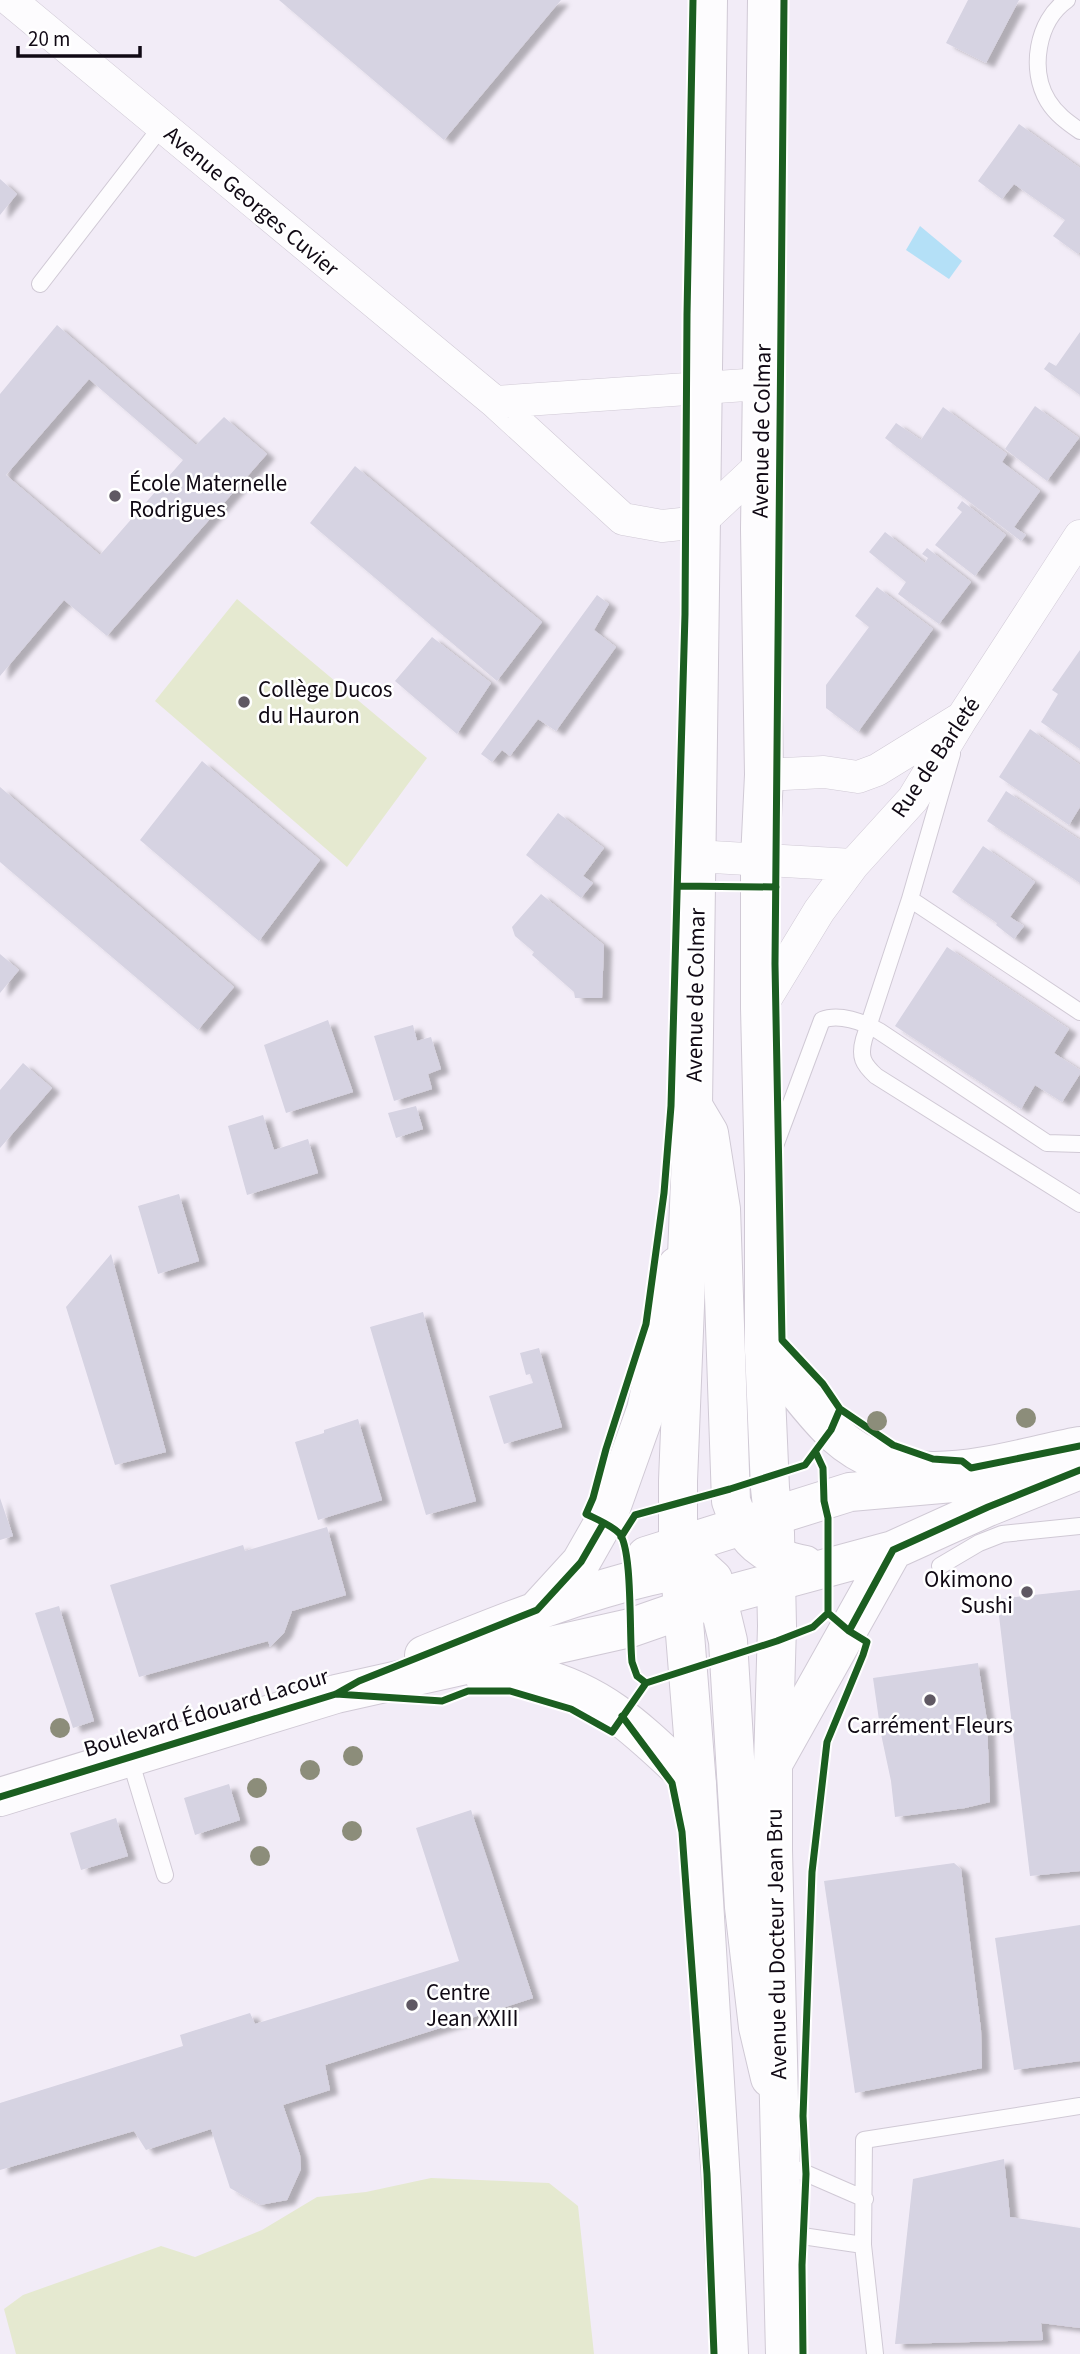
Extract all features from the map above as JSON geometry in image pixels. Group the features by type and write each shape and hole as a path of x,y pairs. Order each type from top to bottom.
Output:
{"main road":[{"name":"Avenue de Colmar","path":"693,1580 678,1481 691,1206 708,0"},
{"name":"Avenue de Colmar","path":"766,1543 760,859 764,775 761,384 767,0"},
{"path":"693,1106 709,1133 721,1209 730,1501 766,1543"},
{"path":"537,1610 581,1562 610,1511 646,1410 691,1206"},
{"path":"764,1349 836,1436 863,1455 884,1465 907,1471 957,1471 1080,1446"},
{"name":"Boulevard Édouard Lacour","path":"0,1797 336,1694 631,1628 693,1580 807,1521 1080,1457"},
{"name":"Boulevard Édouard Lacour","path":"336,1694 359,1681 537,1610 616,1567 693,1580 766,1543 852,1562 893,1550 938,1559 988,1507 1080,1469"},
{"name":"Avenue du Docteur Jean Bru","path":"766,1543 776,1675 773,1764 785,2354"},
{"path":"773,1764 893,1550"},
{"path":"693,1580 697,1785 729,2354"},
{"path":"693,1580 727,1641 744,1907 761,2046 780,2116"},
{"path":"336,1694 467,1675 536,1676 598,1700 622,1716 697,1785"}],"street":[{"name":"Avenue Georges Cuvier","path":"10,0 495,402 623,519 662,526 700,523"},
{"path":"495,402 761,384"},
{"path":"700,523 761,465"},
{"name":"Rue de Barleté","path":"760,1008 819,911 853,864 912,799 1080,536"},
{"path":"764,775 824,772 858,777 877,771 962,718"},
{"path":"695,856 853,864"}],"lane":[{"path":"1067,0 1046,25 1038,50 1038,76 1047,100 1063,120 1080,131"},
{"path":"40,284 162,126"},
{"path":"962,718 910,899 860,1052 866,1067 876,1076 1080,1204"},
{"path":"910,899 1080,1012"},
{"path":"764,1175 822,1020 832,1016 868,1025 1047,1143 1080,1144"},
{"path":"938,1559 1002,1534 1080,1526"},
{"path":"129,1756 164,1875"},
{"path":"875,2354 863,2245 864,2140 1080,2106"},
{"path":"779,2161 865,2199"},
{"path":"782,2234 863,2245"}],"green space":[{"path":"237,599 427,758 347,867 155,701"},
{"path":"431,2178 549,2183 578,2206 594,2354 16,2354 4,2309 23,2295 161,2246 195,2257 262,2230 317,2197 366,2192"}],"water":[{"path":"920,226 962,261 949,279 906,250"}],"building":[{"path":"279,0 561,0 444,140"},
{"path":"968,0 1019,0 986,63 946,43"},
{"path":"1019,124 1080,168 1078,254 1053,236 1065,220 1014,184 1002,199 978,181"},
{"path":"0,179 17,194 0,215"},
{"name":"École Maternelle Rodrigues","path":"57,325 196,445 224,417 267,454 107,636 64,600 0,676 0,394","holes":["89,379 183,460 100,555 6,475"]},
{"path":"1080,332 1080,395 1044,369 1049,362 1056,366"},
{"path":"1035,406 1079,438 1047,481 1005,449"},
{"path":"943,407 1007,454 1002,462 1040,491 1014,527 1026,535 1021,541 885,438 896,423 921,440"},
{"path":"355,466 542,622 497,681 310,523"},
{"path":"962,501 1006,535 975,576 935,545 962,512 957,508"},
{"path":"885,532 925,563 928,558 922,554 927,548 971,582 939,624 898,594 906,582 869,552"},
{"path":"877,587 933,629 858,732 826,708 826,685 869,627 855,616"},
{"path":"597,595 609,604 594,630 616,647 556,731 538,719 510,756 502,750 492,762 481,754"},
{"path":"432,637 491,683 457,734 395,681"},
{"path":"1080,650 1080,749 1041,722 1058,694 1052,690"},
{"path":"1030,729 1080,765 1080,807 1069,825 999,777"},
{"path":"202,761 320,860 259,941 140,840"},
{"path":"0,787 234,987 198,1030 0,862"},
{"path":"1006,791 1080,840 1080,883 987,821"},
{"path":"558,813 604,848 583,876 593,883 581,898 526,855"},
{"path":"983,846 1035,882 1010,917 1024,926 1014,939 996,925 997,923 952,892"},
{"path":"541,894 604,945 602,998 575,998 574,992 515,936 512,927"},
{"path":"947,947 1069,1029 1054,1053 1080,1070 1080,1074 1062,1102 1035,1085 1021,1109 895,1026"},
{"path":"0,954 19,970 0,993"},
{"path":"328,1020 353,1092 286,1113 264,1045"},
{"path":"413,1025 417,1041 431,1037 441,1069 428,1074 432,1089 394,1101 374,1036"},
{"path":"23,1063 52,1088 0,1148 0,1090"},
{"path":"416,1106 423,1129 396,1138 388,1113"},
{"path":"263,1115 274,1150 308,1139 318,1173 247,1195 228,1126"},
{"path":"179,1194 199,1261 158,1274 138,1206"},
{"path":"111,1254 166,1452 115,1465 66,1307"},
{"path":"423,1312 476,1501 426,1515 370,1327"},
{"path":"539,1348 562,1427 504,1444 489,1396 533,1383 530,1374 526,1375 520,1353"},
{"path":"358,1419 382,1500 318,1520 295,1442"},
{"path":"0,1498 13,1536 0,1540"},
{"path":"327,1527 346,1595 292,1611 284,1633 270,1647 268,1641 139,1677 110,1585 243,1545 245,1551"},
{"path":"1080,1590 1080,1871 1030,1876 997,1599"},
{"path":"59,1606 94,1721 73,1728 35,1613"},
{"path":"978,1663 987,1721 990,1802 895,1817 873,1678"},
{"path":"229,1784 240,1820 195,1835 184,1798"},
{"name":"Centre Jean XXIII","path":"471,1810 533,1998 325,2065 330,2090 283,2105 300,2155 301,2169 287,2200 260,2205 230,2188 211,2129 146,2150 134,2131 0,2170 0,2103 183,2046 180,2035 250,2013 255,2024 459,1961 416,1828"},
{"path":"116,1818 128,1856 81,1870 70,1833"},
{"path":"954,1863 961,1869 981,2030 982,2068 855,2093 824,1881"},
{"path":"1080,1925 1080,2061 1014,2070 995,1938"},
{"path":"1004,2159 1010,2217 1080,2228 1080,2328 1041,2323 1043,2340 895,2344 913,2179"}],"cycle path":[{"path":"336,1694 442,1701 468,1691 510,1691 571,1709 612,1732 646,1683 637,1676 632,1662 627,1556 623,1542 616,1530 586,1514 646,1324 664,1193 671,1106 685,614 693,0"},
{"path":"621,1537 635,1515 805,1465 831,1430 840,1409 823,1384 782,1340 775,964 784,0"},
{"path":"678,886 776,887"},
{"path":"840,1409 893,1445 933,1459 962,1461 971,1468 1080,1446"},
{"path":"646,1683 777,1641 813,1627 828,1613 828,1518 824,1501 823,1468 816,1453"},
{"path":"849,1631 893,1550 988,1507 1080,1470"},
{"path":"0,1797 336,1694 359,1681 537,1610 581,1562 603,1524"},
{"path":"803,2354 802,2265 806,2174 803,2116 812,1872 827,1742 867,1642 828,1613"},
{"path":"622,1716 672,1783 682,1832 707,2174 714,2354"}],"place":[{"name":"École Maternelle Rodrigues","path":"115,496"},
{"name":"Collège Ducos du Hauron","path":"244,702"},
{"name":"Okimono Sushi","path":"1027,1592"},
{"name":"Carrément Fleurs","path":"930,1700"},
{"name":"Centre Jean XXIII","path":"412,2005"}]}
